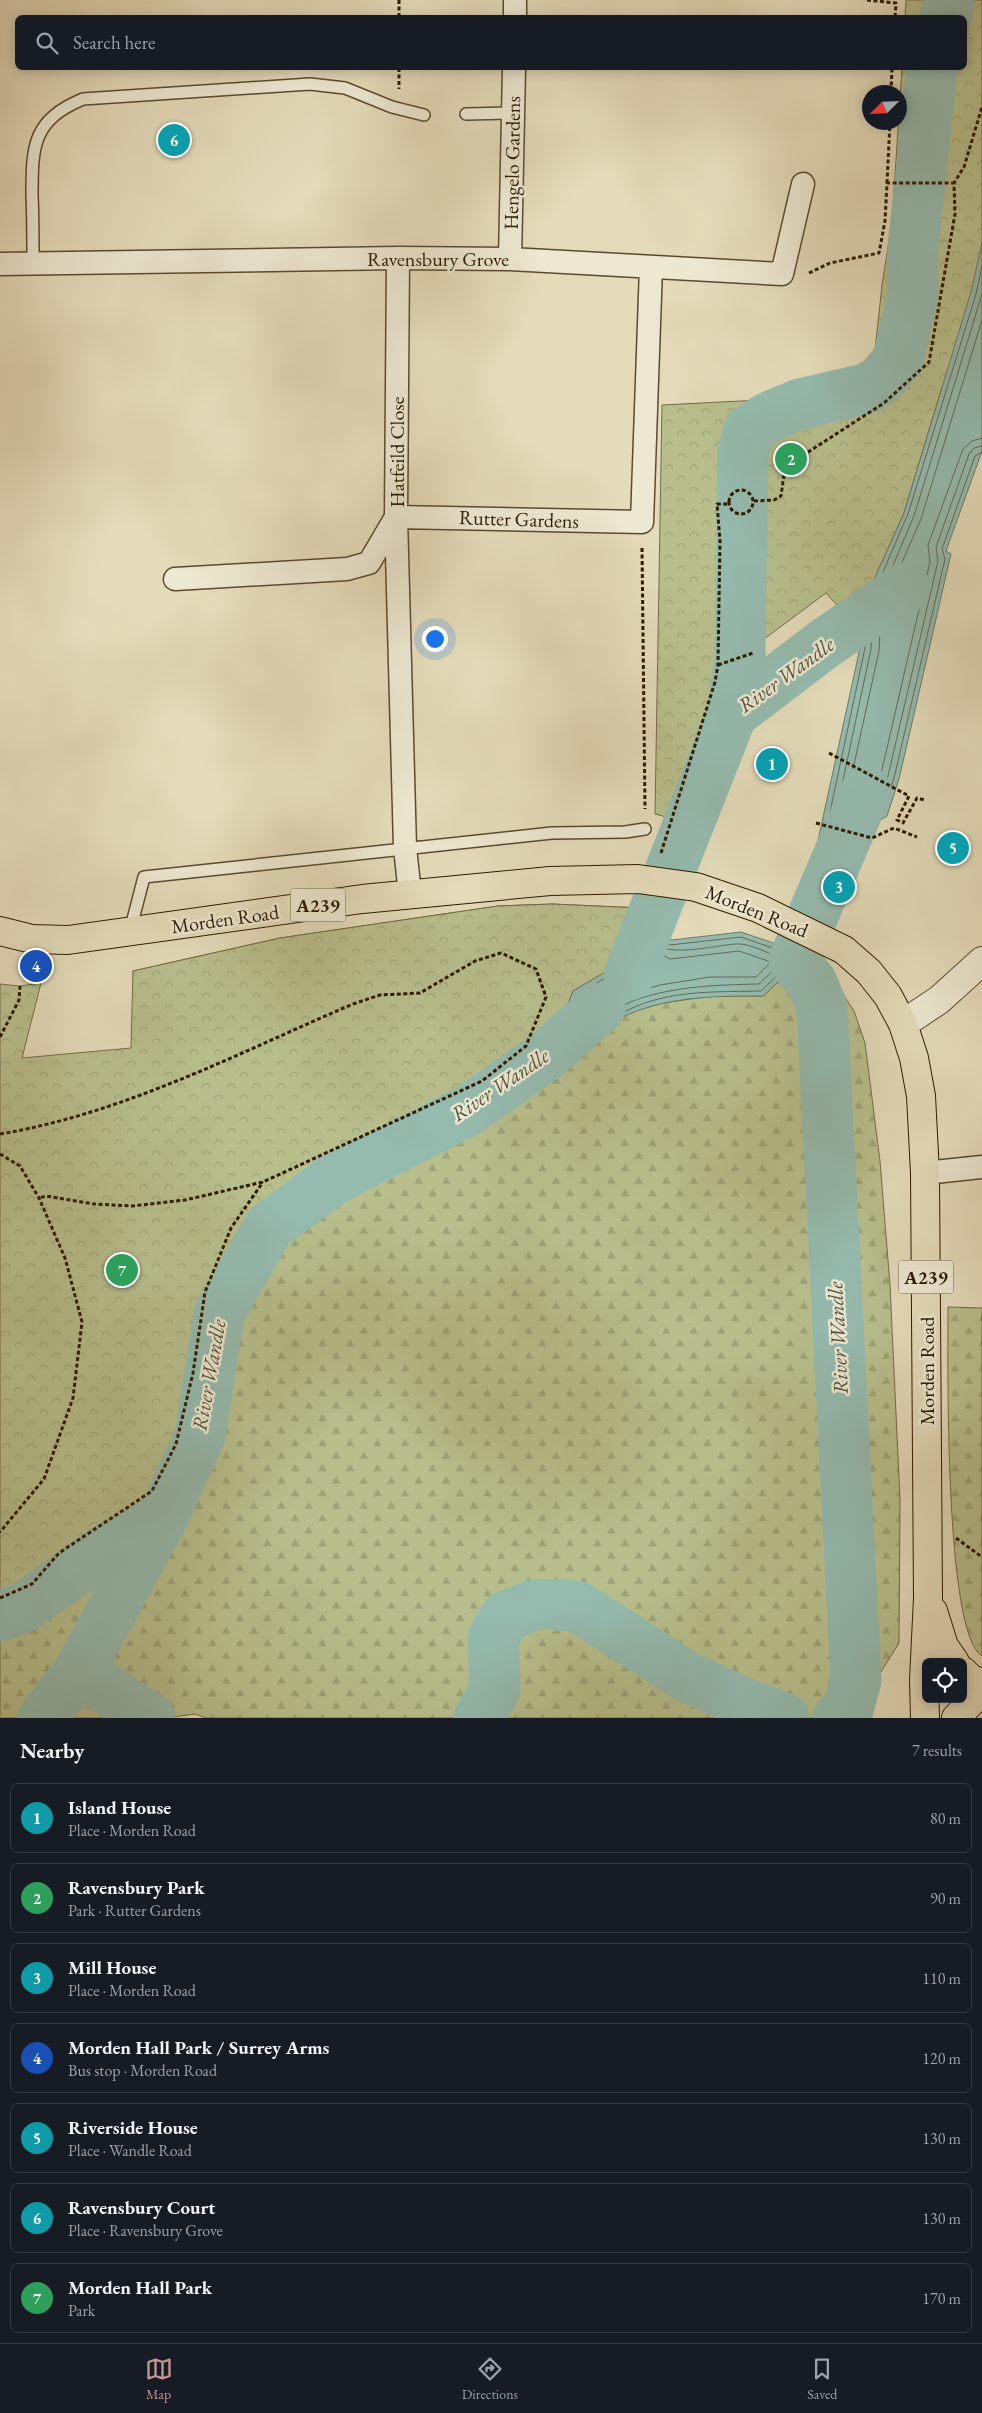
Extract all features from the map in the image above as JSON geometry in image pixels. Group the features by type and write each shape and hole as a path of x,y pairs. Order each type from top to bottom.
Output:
{"main road":[{"name":"Morden Road","path":"0,931 32,939 68,940 410,894 550,881 652,880 696,887 758,908 844,950 869,972 879,984 888,996 903,1024 914,1058 921,1096 925,1173 928,1598 924,1680 925,1718"},
{"name":"Morden Road","path":"928,1598 944,1646 952,1658"},
{"path":"967,1675 971,1679 982,1683"},
{"path":"956,1718 974,1699 982,1695"}],"street":[{"path":"515,0 515,15"},
{"name":"Hengelo Gardens","path":"510,259 514,70"},
{"path":"782,274 803,184"},
{"name":"Ravensbury Grove","path":"0,264 398,258 510,259 782,274"},
{"name":"Hatfeild Close","path":"175,579 347,569 369,563 396,517 398,258"},
{"path":"642,522 651,267"},
{"path":"396,517 405,848 410,894"},
{"name":"Rutter Gardens","path":"396,517 642,522"},
{"path":"903,1024 939,1000 982,961"},
{"path":"925,1173 982,1167"}],"lane":[{"path":"33,264 32,157 38,136 48,120 62,107 83,99 310,84 344,88 392,108 424,115"},
{"path":"466,114 513,113"},
{"path":"129,932 144,877 552,833 625,832 645,829"}],"path":[{"path":"399,0 399,15"},
{"path":"867,0 896,3 895,15"},
{"path":"891,85 892,70"},
{"path":"754,501 774,500 781,496 785,467 884,403 929,362 955,214 954,183 964,167 982,107"},
{"path":"782,274 805,275 830,264 879,253 885,221 890,130"},
{"path":"887,183 954,183"},
{"path":"744,490 751,494 754,501 752,509 746,514 739,515 732,511 728,504 730,496 736,491 744,490"},
{"path":"669,832 715,682 718,665 720,541 717,504 728,504"},
{"path":"642,522 645,829"},
{"path":"718,665 752,653"},
{"path":"829,753 909,796 897,820 903,824 917,798 925,800"},
{"path":"816,823 872,838 894,828 917,837"},
{"path":"0,1134 40,1127 129,1100 353,1004 380,995 420,993 475,961 501,953 536,968 546,997 526,1046 482,1081 264,1182 185,1200 132,1206 94,1204 46,1196 39,1198"},
{"path":"0,1037 19,1000 20,986"},
{"path":"0,1154 20,1166 39,1198 66,1258 82,1322 73,1398 44,1479 0,1532"},
{"path":"0,1598 32,1584 60,1553 152,1492 176,1444 193,1373 204,1292 231,1228 264,1182"}],"green space":[{"path":"906,0 982,0 982,397 942,387 904,513 872,584 862,601 844,613 826,593 752,648 729,655 729,668 707,750 677,820 655,814 662,405 781,399 829,384 847,385 872,378 882,285 892,221 898,130 907,130 907,85 901,85 902,70 967,70 967,15 905,15"},
{"path":"552,904 641,908 609,970 573,991 639,1010 663,1003 712,996 763,996 793,968 808,1007 833,1008 826,968 854,1011 865,1043 880,1161 890,1285 900,1499 899,1643 877,1678 863,1714 859,1718 206,1718 195,1714 166,1718 0,1718 0,1616 25,1607 106,1549 162,1519 133,971 280,938 498,906"},
{"path":"552,904 641,908 631,933 609,970 573,991 548,1054 469,1110 331,1181 269,1227 219,1314 200,1436 162,1519 106,1549 25,1607 0,1616 0,984 20,986 41,983 22,1058 131,1048 133,971 280,938 498,906"},
{"path":"948,1307 982,1308 982,1656 970,1637 961,1600 955,1550 949,1434"}],"water":[{"path":"982,243 982,451 946,551 951,554 899,779 887,816 865,830 838,854 817,845 860,648 862,601 872,584 904,513 971,292"},
{"path":"641,908 668,909 661,933 672,940 741,932 788,948 794,960 793,968 763,996 701,998 649,1007 620,1018 548,1054 573,991 609,970 631,933"}],"waterway":[{"path":"946,15 950,0"},
{"path":"732,714 740,658 743,453 749,430 769,417 800,404 865,389 880,381 898,360 913,294 912,258 932,70"},
{"name":"River Wandle","path":"629,975 732,714 824,644 905,588"},
{"name":"River Wandle","path":"838,1718 848,1710 856,1680 822,1007 812,983 794,960 866,791"},
{"name":"River Wandle","path":"43,1718 79,1671 162,1519 200,1436 219,1314 269,1227 331,1181 469,1110 548,1054 600,1008"},
{"path":"0,1616 25,1607 106,1549 162,1519"},
{"name":"River Wandle","path":"479,1718 495,1690 493,1638 506,1616 537,1604 577,1606 684,1675 739,1701 784,1718"},
{"path":"79,1671 150,1718"}],"place":[{"name":"Ravensbury Court","path":"174,140"},
{"name":"Ravensbury Park","path":"791,459"},
{"name":"Island House","path":"772,764"},
{"name":"Riverside House","path":"953,848"},
{"name":"Mill House","path":"839,887"},
{"name":"Morden Hall Park / Surrey Arms","path":"36,966"},
{"name":"Morden Hall Park","path":"122,1270"}]}
